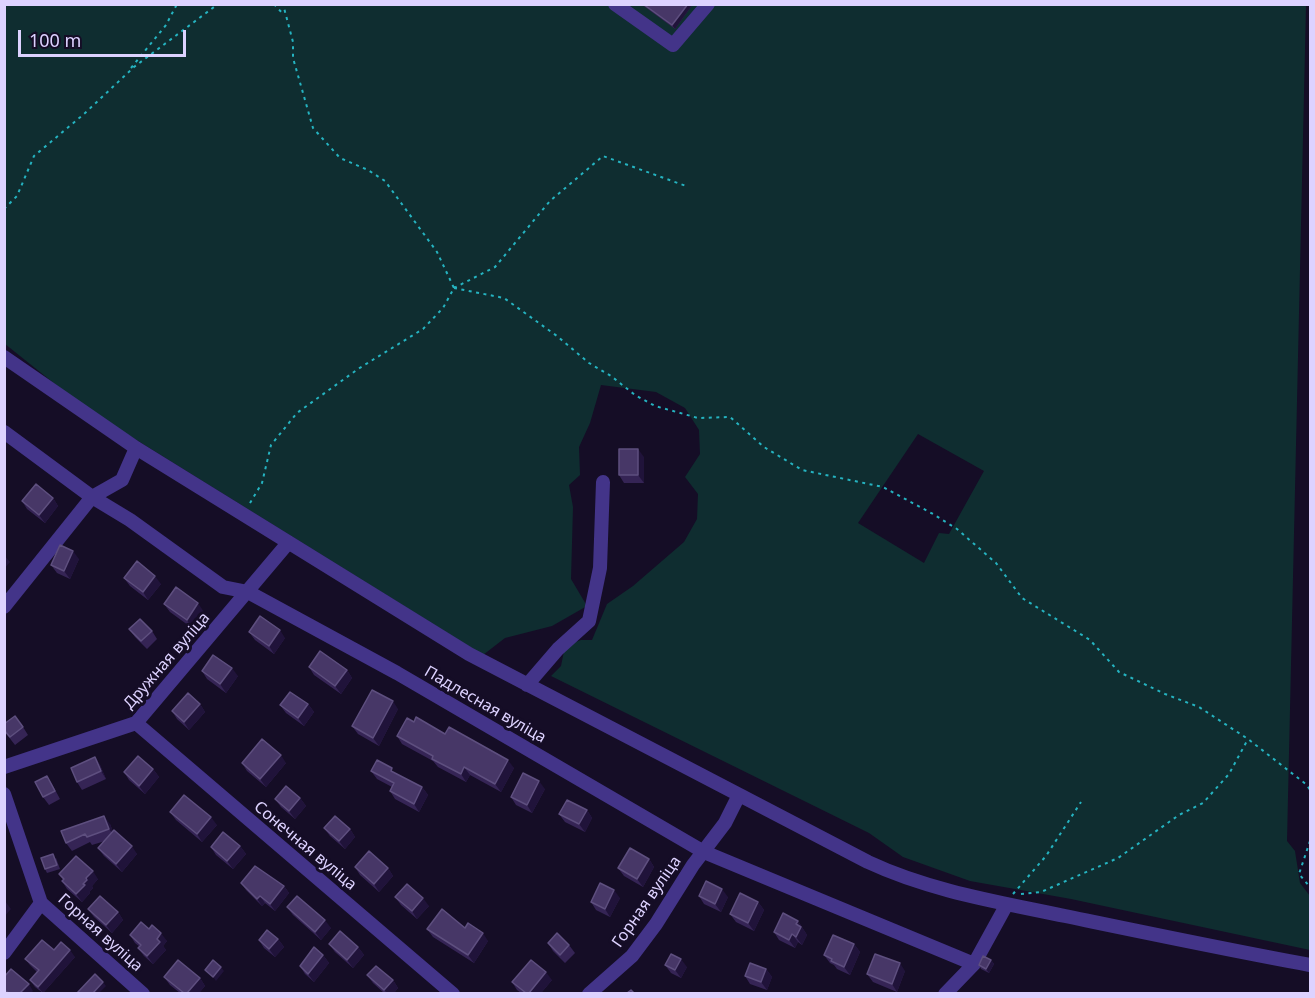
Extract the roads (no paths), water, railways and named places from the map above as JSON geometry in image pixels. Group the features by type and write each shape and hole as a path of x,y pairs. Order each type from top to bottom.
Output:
{"street":[{"path":"615,4 673,45 708,4"},
{"path":"4,357 136,448 469,654 892,874 1007,904 1311,965"},
{"name":"Падлесная вуліца","path":"4,432 92,497 130,520 223,586 248,592 397,673 704,852 974,964"},
{"path":"4,607 92,497 123,480 136,448"},
{"path":"527,685 558,649 589,621 600,568 603,482"},
{"name":"Дружная вуліца","path":"4,767 136,723 288,543"},
{"name":"Сонечная вуліца","path":"136,723 453,993"},
{"name":"Горная вуліца","path":"4,794 41,903 143,993"},
{"name":"Горная вуліца","path":"589,993 632,956 725,823 739,795"},
{"path":"4,952 41,903"},
{"path":"945,993 974,964 1007,904"}]}
